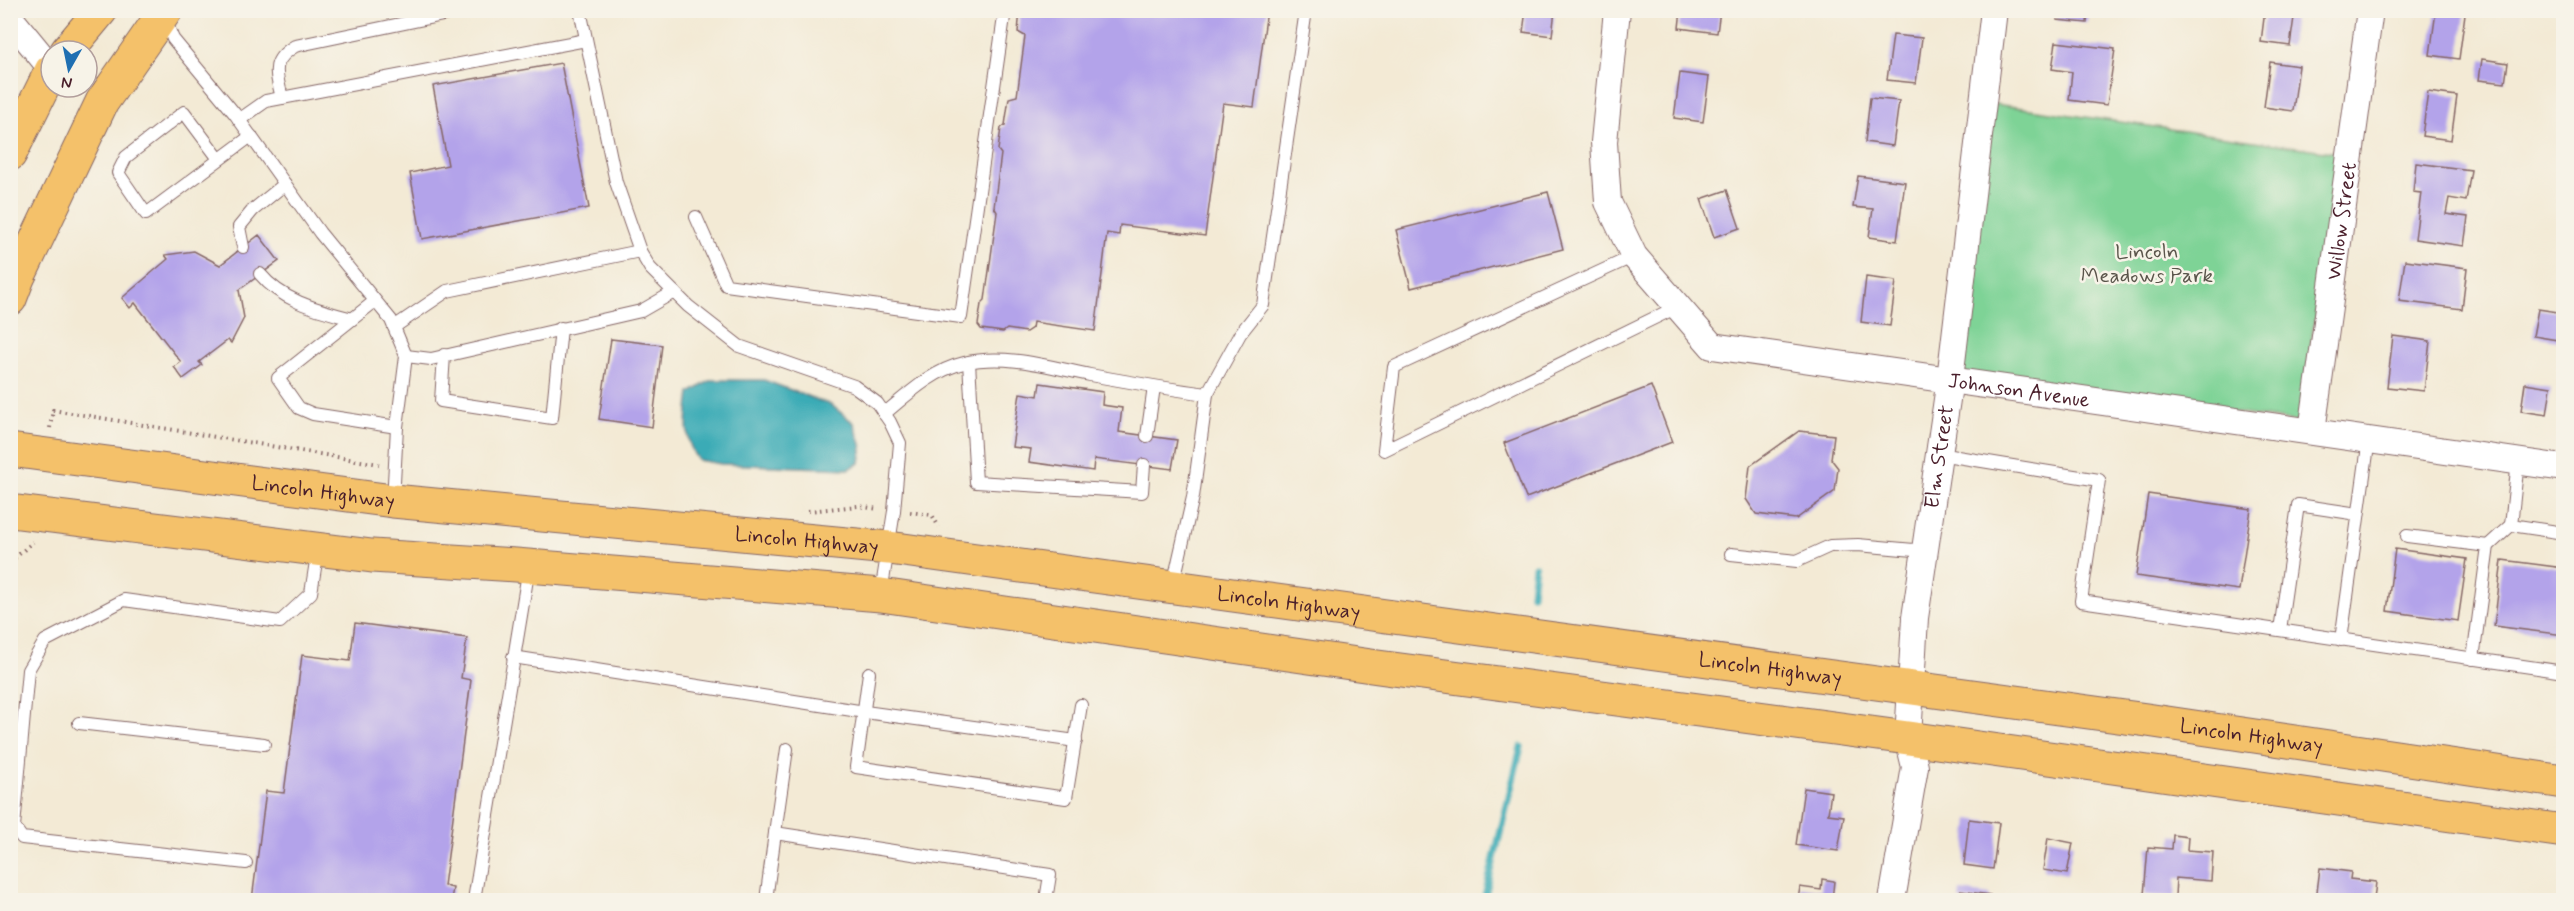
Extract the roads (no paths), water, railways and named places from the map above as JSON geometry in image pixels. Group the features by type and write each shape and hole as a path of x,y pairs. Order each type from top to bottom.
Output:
{"main road":[{"path":"77,39 101,10"},
{"path":"10,299 102,102 163,12"},
{"path":"10,154 39,94"},
{"name":"Lincoln Highway","path":"10,450 393,501 889,548 1911,687 2564,782"},
{"path":"10,511 372,556 529,566 881,595 1378,667 1908,738 2564,831"}],"street":[{"name":"Johnson Avenue","path":"1617,10 1610,55 1604,142 1608,202 1634,256 1712,346 2564,468"},
{"name":"Elm Street","path":"1892,900 1915,767 1908,738 1915,618 1950,379 1994,10"},
{"name":"Willow Street","path":"2312,431 2370,10"},
{"path":"10,18 39,54"}],"lane":[{"path":"282,98 275,72 284,53 295,46 467,10"},
{"path":"580,10 616,182 640,251 650,268 674,292 739,346 854,386 877,403 900,443 889,548 881,595"},
{"path":"696,217 726,285 961,317 1005,10"},
{"path":"1173,585 1193,496 1207,394 1239,334 1263,305 1306,10"},
{"path":"163,12 173,39 239,120 320,233 394,327 406,356 397,427 393,501"},
{"path":"239,120 266,101 586,40"},
{"path":"219,159 184,112 126,157 118,173 146,214 250,136"},
{"path":"243,247 239,226 253,210 285,184"},
{"path":"394,327 447,291 640,251"},
{"path":"1634,256 1394,367 1384,450 1679,306"},
{"path":"260,274 268,285 286,296 314,309 352,319"},
{"path":"406,356 431,359 641,310 674,292"},
{"path":"375,301 278,378 299,408 313,414 397,427"},
{"path":"444,355 441,401 552,418 561,328"},
{"path":"884,414 932,375 969,362 1018,361 1154,387 1207,394"},
{"path":"969,362 976,482 1142,492 1144,465"},
{"path":"1147,436 1154,387"},
{"path":"2341,640 2369,439"},
{"path":"1940,454 2099,480 2081,601 2564,672"},
{"path":"2473,659 2488,546 2511,525 2518,461"},
{"path":"2280,630 2298,505 2358,514"},
{"path":"2511,525 2564,533"},
{"path":"2407,536 2488,546"},
{"path":"1731,554 1797,561 1830,546 1858,545 1925,552"},
{"path":"246,863 22,838 14,827 28,670 45,641 124,600 280,621 311,593 318,548"},
{"path":"474,900 529,566"},
{"path":"513,657 865,712 1076,741"},
{"path":"869,673 856,767 1066,798 1081,705"},
{"path":"79,723 264,744"},
{"path":"766,900 787,749"},
{"path":"775,833 1050,875 1046,900"}],"water":[{"path":"711,380 764,380 831,405 854,423 862,447 860,463 849,469 721,464 698,460 693,453 688,436 690,393"}],"waterway":[{"path":"1532,594 1535,566"},
{"path":"1484,900 1521,747"}],"park label":[{"name":"Lincoln Meadows Park","path":"2147,263"}]}
